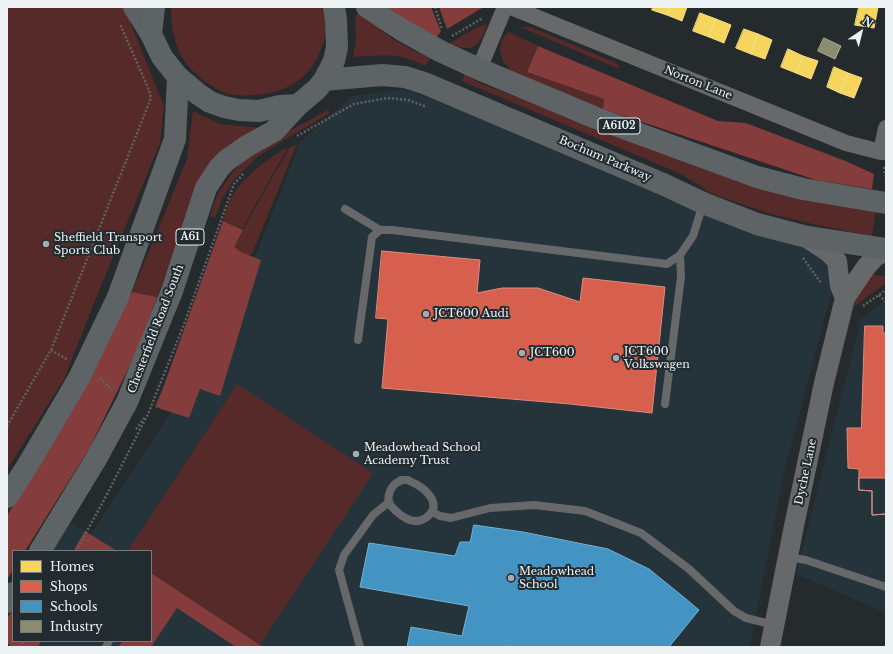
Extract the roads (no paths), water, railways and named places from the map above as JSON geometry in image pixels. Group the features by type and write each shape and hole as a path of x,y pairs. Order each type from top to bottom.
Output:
{"highway":[{"path":"154,7 151,34 162,57 178,76 198,94 210,102 239,110 259,111 280,106 298,105"},
{"name":"Chesterfield Road South","path":"41,550 96,460 127,402 172,291 206,188 219,168 227,160 247,146 274,131 298,105 317,89 324,80 334,61 337,47 334,7"},
{"name":"A6102","path":"367,7 430,46 479,69 596,118 757,177 803,189 886,203"},
{"name":"Bochum Parkway","path":"324,80 382,75 405,78 424,83 665,185 703,203 757,224 803,236 886,249"},
{"path":"7,497 26,468 79,378 118,297 175,139 178,76"}],"main road":[{"path":"126,14 151,34"}],"street":[{"path":"479,69 505,7"},
{"name":"Norton Lane","path":"511,7 846,143 884,152"},
{"path":"884,152 886,128"},
{"path":"803,236 828,252 837,261 840,286 845,298"},
{"name":"Dyche Lane","path":"770,647 824,383 845,298 866,267 876,256 886,252"}],"lane":[{"path":"345,209 380,230 392,230 667,264 680,255 693,236 703,203"},
{"path":"358,340 372,237 380,230"},
{"path":"665,404 681,277 680,255"},
{"path":"401,480 408,480 422,488 429,495 434,506 432,512 426,518 419,522 413,522 399,514 392,508 389,502 391,488 401,480"},
{"path":"360,647 339,570 344,555 373,515 389,502"},
{"path":"432,512 440,516 452,518 490,508 534,505 585,511 641,534 689,569 734,610 746,618 774,626"},
{"path":"788,557 806,560 886,587"}],"place":[{"name":"Sheffield Transport Sports Club","path":"46,244"},
{"name":"JCT600 Audi","path":"426,314"},
{"name":"JCT600","path":"522,353"},
{"name":"JCT600 Volkswagen","path":"616,358"},
{"name":"Meadowhead School Academy Trust","path":"356,454"},
{"name":"Meadowhead School","path":"511,578"}]}
